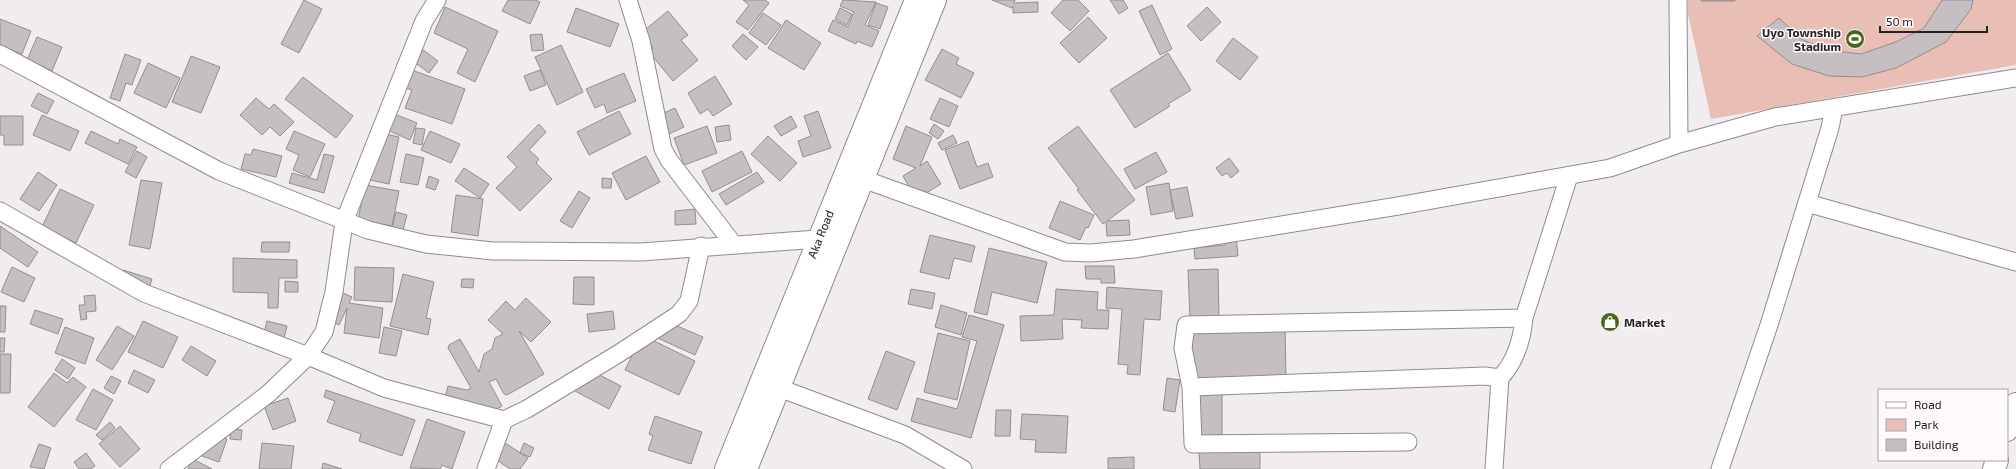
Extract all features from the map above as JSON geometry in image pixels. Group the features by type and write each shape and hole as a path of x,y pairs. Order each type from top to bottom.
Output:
{"main road":[{"name":"Aka Road","path":"726,469 916,0"},
{"name":"Aka Road","path":"746,469 935,0"},
{"path":"2008,427 2016,404"}],"street":[{"path":"169,469 268,394 308,356 324,332 334,292 344,222 424,21 437,0"},
{"path":"628,0 641,41 663,149 669,160 734,245"},
{"path":"1678,0 1679,144"},
{"path":"0,54 219,171 344,222 368,230 426,244 493,251 641,252 701,246 818,239"},
{"path":"863,179 1065,252 1091,253 1142,248 1569,176 1610,168 1679,144 1775,117 2016,78"},
{"path":"1720,469 1769,325 1830,128 1834,108"},
{"path":"1494,469 1500,378 1508,369 1523,335 1524,318 1569,176"},
{"path":"1807,202 2016,262"},
{"path":"0,210 144,293 308,356 384,388 504,420 527,409 679,314 689,301 701,246"},
{"path":"1408,442 1193,444 1191,387 1183,348 1186,325 1524,318"},
{"path":"1191,387 1484,376 1500,378"},
{"path":"778,388 905,435 963,469"},
{"path":"486,469 504,420"}],"green space":[{"name":"Uyo Township Stadium","path":"1688,0 2016,0 2016,65 1711,119 1688,14"}],"building":[{"path":"304,0 322,9 299,53 281,44"},
{"path":"508,0 535,0 540,2 530,24 502,11"},
{"path":"743,0 765,0 769,3 748,30 736,22 749,5"},
{"path":"843,0 876,2 865,25 879,31 872,47 857,41 856,44 828,31 833,20 848,27 854,12 840,6"},
{"path":"992,0 1015,0 1014,3 1038,2 1038,12 1013,13 1013,6 1012,8"},
{"path":"1063,0 1078,0 1089,11 1070,31 1051,13"},
{"path":"1110,0 1123,0 1128,8 1119,14"},
{"path":"1735,0 1735,1 1701,1"},
{"path":"1942,0 1973,0 1971,9 1946,42 1896,68 1862,77 1829,76 1792,64 1757,36 1779,18 1801,39 1827,50 1861,54 1896,42 1924,28"},
{"path":"876,3 888,7 880,29 868,25"},
{"path":"1152,5 1172,49 1160,55 1139,11"},
{"path":"445,7 498,31 475,82 457,73 468,49 434,33"},
{"path":"1207,7 1221,22 1201,41 1187,26"},
{"path":"576,8 619,24 610,47 567,32"},
{"path":"840,8 852,14 847,25 835,19"},
{"path":"668,11 688,35 681,40 698,60 673,81 649,52 653,48 641,33"},
{"path":"763,13 781,25 766,45 749,33"},
{"path":"1088,17 1107,38 1079,63 1060,43"},
{"path":"0,19 31,31 22,54 0,46"},
{"path":"786,20 821,43 804,70 768,48"},
{"path":"542,34 544,50 532,51 530,35"},
{"path":"743,34 758,47 746,60 732,46"},
{"path":"37,37 62,47 52,71 27,60"},
{"path":"1233,38 1258,57 1240,80 1216,61"},
{"path":"561,45 583,92 557,105 535,57"},
{"path":"419,47 438,61 429,73 410,59"},
{"path":"942,49 959,58 956,64 974,73 961,98 925,80"},
{"path":"1168,53 1191,90 1168,104 1170,106 1135,128 1110,90"},
{"path":"125,54 141,60 132,85 126,83 120,101 110,98"},
{"path":"191,56 220,67 201,113 172,102"},
{"path":"148,63 180,78 166,108 134,93"},
{"path":"406,68 465,89 452,124 405,108 412,90 399,86"},
{"path":"540,70 546,85 530,91 524,76"},
{"path":"624,73 636,101 607,113 604,104 595,108 586,89"},
{"path":"715,76 732,104 713,116 708,109 700,114 688,93"},
{"path":"303,77 353,116 336,138 285,99"},
{"path":"38,93 54,101 47,114 31,106"},
{"path":"256,98 269,109 274,104 294,122 280,136 270,127 262,135 240,115"},
{"path":"940,98 958,106 949,127 930,119"},
{"path":"675,108 684,127 667,135 657,116"},
{"path":"619,111 631,134 589,155 577,132"},
{"path":"818,111 831,148 803,157 798,141 811,136 804,116"},
{"path":"392,113 417,123 410,140 385,129"},
{"path":"42,115 79,131 70,151 33,135"},
{"path":"0,116 23,116 23,145 4,145 4,135 0,135"},
{"path":"791,116 797,127 781,136 774,126"},
{"path":"539,124 546,132 529,150 539,159 536,163 552,179 520,211 496,188 517,167 507,157"},
{"path":"934,124 944,131 938,139 929,133"},
{"path":"729,125 731,140 717,142 715,127"},
{"path":"707,126 717,153 684,165 674,138"},
{"path":"906,126 932,137 920,166 927,161 941,184 916,199 903,176 916,168 893,159"},
{"path":"1078,126 1135,200 1107,221 1129,220 1130,235 1107,236 1106,222 1103,224 1048,148"},
{"path":"416,128 425,129 422,145 413,143"},
{"path":"91,131 118,144 120,139 137,147 128,164 85,143"},
{"path":"294,131 325,144 310,177 293,170 299,155 286,149"},
{"path":"430,131 460,144 451,163 421,150"},
{"path":"376,132 399,137 389,184 365,179"},
{"path":"953,135 957,143 942,150 938,143"},
{"path":"768,136 797,163 780,181 751,154"},
{"path":"968,141 977,167 988,163 993,177 960,189 945,150"},
{"path":"253,149 282,156 276,177 241,169 245,154 251,155"},
{"path":"137,151 147,157 136,178 125,172"},
{"path":"742,151 752,172 712,192 702,171"},
{"path":"1156,152 1167,172 1135,189 1124,169"},
{"path":"324,154 334,156 324,193 289,183 292,173 317,180"},
{"path":"406,154 424,158 418,185 400,182"},
{"path":"646,156 660,182 626,200 612,173"},
{"path":"1229,158 1239,171 1231,178 1227,173 1222,176 1216,168"},
{"path":"464,168 489,184 480,198 455,181"},
{"path":"38,172 57,185 39,211 20,199"},
{"path":"757,172 764,182 726,205 719,194"},
{"path":"429,176 439,180 435,190 426,187"},
{"path":"602,178 612,179 611,188 602,188"},
{"path":"141,180 162,183 150,249 129,245"},
{"path":"1169,183 1173,211 1151,215 1146,187"},
{"path":"365,185 399,191 392,226 358,220"},
{"path":"1187,187 1193,216 1176,219 1170,190"},
{"path":"60,189 94,205 76,243 42,227"},
{"path":"579,191 590,198 572,228 560,221"},
{"path":"456,195 483,199 478,236 451,232"},
{"path":"1060,201 1094,215 1080,240 1049,228"},
{"path":"695,209 696,224 675,225 675,211"},
{"path":"396,212 407,215 402,234 391,231"},
{"path":"0,226 38,252 28,267 0,248"},
{"path":"1236,234 1238,256 1195,259 1194,248 1225,245 1224,235"},
{"path":"930,235 975,246 971,262 954,258 949,279 920,272"},
{"path":"262,242 290,242 289,252 261,252"},
{"path":"989,248 1047,262 1037,303 992,292 987,315 974,312"},
{"path":"233,258 297,260 297,278 279,278 278,308 268,308 268,293 233,292"},
{"path":"1085,266 1114,266 1115,283 1101,283 1101,279 1086,279"},
{"path":"12,267 35,278 24,302 1,292"},
{"path":"355,267 394,268 392,302 354,300"},
{"path":"1218,269 1219,319 1190,319 1188,270"},
{"path":"123,270 152,279 148,292 119,283"},
{"path":"403,274 434,282 426,318 431,319 428,335 390,326"},
{"path":"574,277 594,277 594,305 573,304"},
{"path":"462,279 474,279 473,288 461,287"},
{"path":"285,281 298,282 298,292 285,292"},
{"path":"1107,287 1162,291 1160,320 1144,319 1140,375 1127,374 1128,365 1118,364 1122,309 1106,308"},
{"path":"911,289 935,293 932,309 908,304"},
{"path":"1056,289 1098,292 1097,310 1109,310 1108,329 1081,328 1082,320 1062,319 1063,339 1021,341 1020,316 1054,315"},
{"path":"343,293 352,297 349,303 383,308 379,338 344,333 347,308 339,325 331,321"},
{"path":"95,295 96,311 86,312 87,319 81,320 79,305 85,305 84,296"},
{"path":"526,298 551,322 531,342 519,331 544,374 507,395 504,394 496,379 489,382 502,406 490,413 444,401 448,386 467,390 471,388 448,348 449,345 460,339 479,372 484,354 492,349 495,338 503,334 488,320 506,301 515,310"},
{"path":"941,305 967,313 961,335 935,327"},
{"path":"0,306 6,306 5,332 0,332"},
{"path":"35,310 63,319 58,334 30,324"},
{"path":"613,311 615,329 589,332 587,314"},
{"path":"969,315 1004,325 971,438 911,421 917,398 957,409 977,341 962,337"},
{"path":"661,319 703,337 695,355 653,336"},
{"path":"143,321 178,337 163,368 128,352"},
{"path":"267,321 287,326 284,338 264,333"},
{"path":"1285,325 1286,378 1192,379 1192,328"},
{"path":"117,326 134,336 112,370 96,360"},
{"path":"65,327 94,338 85,364 55,353"},
{"path":"384,327 402,331 396,356 379,353"},
{"path":"938,333 970,341 957,400 924,392"},
{"path":"642,335 695,361 679,395 625,370"},
{"path":"0,338 5,338 4,352 0,352"},
{"path":"191,346 216,361 207,376 182,360"},
{"path":"886,351 915,362 897,410 868,399"},
{"path":"0,354 11,354 10,393 0,393"},
{"path":"62,359 75,368 68,379 55,370"},
{"path":"586,368 621,386 609,409 575,391"},
{"path":"134,370 155,380 148,393 128,383"},
{"path":"54,373 67,383 73,377 86,387 54,427 28,407"},
{"path":"111,376 121,381 114,394 104,388"},
{"path":"1167,378 1180,380 1175,412 1163,410"},
{"path":"93,389 113,400 96,430 76,420"},
{"path":"326,390 415,420 402,456 359,441 361,434 327,422 335,401 324,397"},
{"path":"1194,390 1222,390 1222,440 1195,440"},
{"path":"288,398 296,421 273,430 264,406"},
{"path":"996,410 1011,410 1010,436 995,436"},
{"path":"1022,414 1068,416 1066,453 1035,452 1036,440 1020,439"},
{"path":"655,416 702,432 691,464 648,450 653,436 649,434"},
{"path":"427,419 465,432 452,469 442,465 440,469 410,468"},
{"path":"110,422 115,428 102,440 96,435"},
{"path":"120,426 140,449 120,467 99,444"},
{"path":"231,429 242,430 241,440 230,439"},
{"path":"211,433 227,439 219,462 202,456"},
{"path":"499,439 528,458 520,469 510,469 488,454"},
{"path":"262,443 294,446 291,469 259,469"},
{"path":"524,443 534,448 530,457 520,453"},
{"path":"39,444 51,448 44,469 30,467"},
{"path":"1260,449 1260,469 1200,469 1199,452"},
{"path":"86,453 95,466 91,469 79,469 74,462"},
{"path":"1134,457 1134,469 1108,469 1108,458"},
{"path":"193,459 212,469 188,469"},
{"path":"323,463 342,469 322,469"}],"place":[{"name":"Uyo Township Stadium","path":"1855,39"},
{"name":"Market","path":"1610,322"}]}
